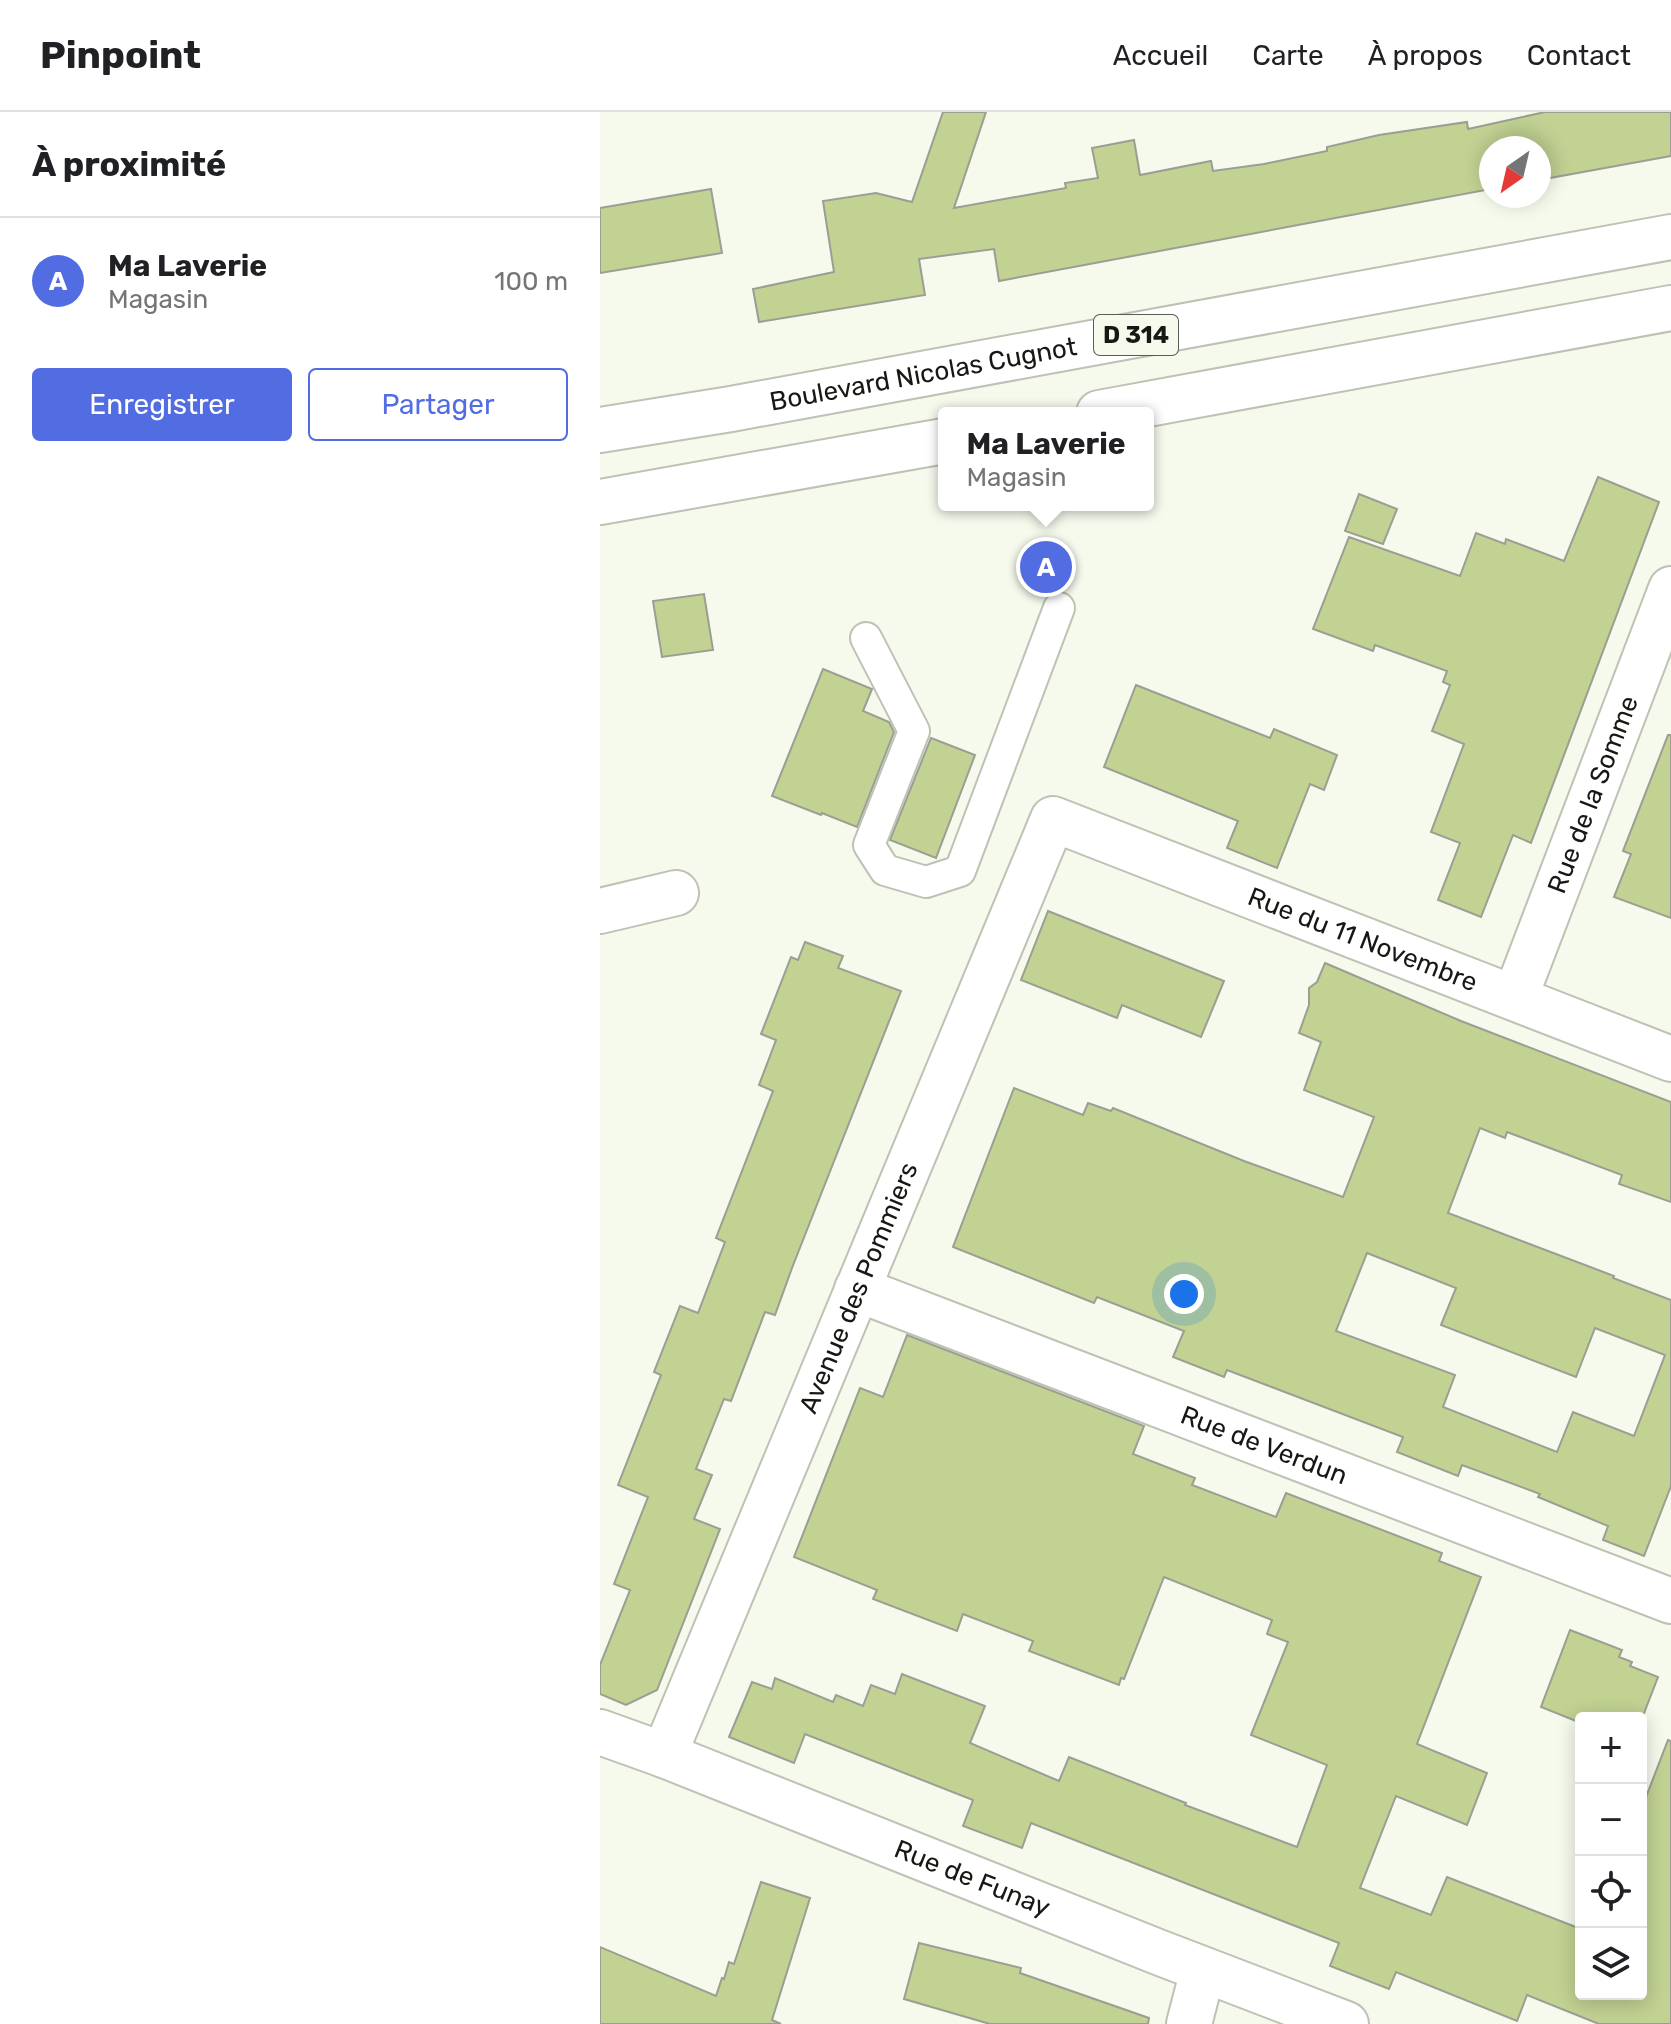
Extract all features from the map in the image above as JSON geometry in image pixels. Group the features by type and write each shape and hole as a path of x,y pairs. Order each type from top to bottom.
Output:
{"street":[{"name":"Boulevard Nicolas Cugnot","path":"600,430 1671,237"},
{"path":"1132,407 1671,308"},
{"path":"600,502 938,442"},
{"name":"Rue de la Somme","path":"1515,998 1671,589"},
{"name":"Rue du 11 Novembre","path":"1053,819 1671,1059"},
{"name":"Avenue des Pommiers","path":"664,1755 1053,819"},
{"path":"600,911 676,893"},
{"name":"Rue de Verdun","path":"857,1289 1671,1601"},
{"name":"Rue de Funay","path":"600,1732 1346,2024"},
{"path":"1189,2024 1203,1970"}],"lane":[{"path":"866,638 914,731 869,845 885,870 926,882 960,871 1059,608"}],"building":[{"path":"943,112 986,112 954,208 1066,188 1065,183 1098,178 1092,148 1134,140 1140,175 1211,161 1213,171 1264,164 1327,151 1327,147 1379,135 1467,122 1468,129 1545,112 1671,112 1671,156 1551,178 1551,136 1479,136 1479,191 999,281 994,249 919,259 925,295 759,322 753,289 834,272 823,201 876,193 912,202"},
{"path":"711,189 722,253 600,273 600,208"},
{"path":"1598,477 1659,502 1531,843 1513,835 1481,917 1438,900 1460,843 1431,832 1464,744 1432,731 1450,685 1443,682 1447,671 1375,645 1373,651 1313,629 1349,537 1460,576 1476,533 1505,544 1506,539 1564,561"},
{"path":"1359,494 1397,509 1383,544 1345,531"},
{"path":"704,594 713,650 662,657 653,601"},
{"path":"823,669 872,689 863,711 889,722 894,732 857,827 772,796"},
{"path":"1136,685 1270,738 1274,729 1337,755 1324,790 1310,784 1277,868 1227,848 1238,821 1104,767"},
{"path":"1668,735 1671,735 1671,918 1614,897 1631,854 1623,851"},
{"path":"931,738 975,755 936,858 890,840"},
{"path":"1048,911 1224,981 1201,1037 1122,1005 1117,1018 1021,980"},
{"path":"805,942 843,956 838,968 901,991 775,1315 765,1312 731,1401 724,1399 696,1469 712,1475 694,1519 720,1529 657,1690 626,1705 600,1694 600,1665 630,1590 614,1584 648,1497 618,1485 661,1375 654,1372 680,1306 698,1313 725,1242 716,1238 773,1091 759,1085 776,1040 761,1034 791,957 798,960"},
{"path":"1325,963 1461,1021 1671,1102 1671,1202 1619,1184 1622,1175 1507,1132 1505,1138 1480,1128 1448,1213 1671,1300 1671,1486 1644,1556 1603,1540 1608,1526 1538,1497 1540,1494 1462,1465 1458,1476 1397,1452 1403,1437 1227,1370 1224,1377 1173,1357 1184,1331 1097,1297 1094,1303 953,1247 1014,1088 1083,1115 1088,1103 1111,1111 1113,1108 1343,1197 1374,1117 1304,1090 1321,1042 1299,1033 1309,1005 1309,988 1317,982","holes":["1367,1253 1456,1288 1441,1325 1576,1377 1595,1328 1665,1355 1634,1436 1573,1412 1557,1452 1443,1407 1455,1375 1336,1331"]},
{"path":"907,1335 1144,1426 1133,1454 1195,1478 1192,1485 1276,1517 1286,1493 1442,1553 1439,1561 1481,1577 1417,1744 1487,1773 1467,1825 1396,1796 1360,1888 1431,1915 1447,1877 1575,1927 1575,2000 1647,2000 1647,1794 1668,1740 1671,1741 1671,2024 1599,2024 1527,1995 1517,2021 1396,1972 1389,1989 1330,1966 1339,1943 1031,1823 1022,1848 963,1826 973,1800 805,1734 794,1763 729,1737 752,1682 772,1689 775,1678 833,1702 836,1695 863,1706 871,1685 895,1694 902,1674 985,1706 970,1743 1059,1781 1069,1757 1297,1847 1327,1765 1251,1735 1288,1642 1267,1634 1272,1620 1164,1577 1119,1685 1029,1651 1033,1641 963,1614 957,1631 873,1599 877,1590 794,1557 860,1388 883,1397"},
{"path":"1570,1630 1622,1650 1619,1657 1632,1662 1630,1666 1658,1677 1644,1712 1575,1712 1575,1721 1541,1707"},
{"path":"761,1882 810,1898 772,2020 781,2024 600,2024 600,1947 716,1996 729,1962 734,1964"},
{"path":"919,1943 1021,1968 1020,1973 1149,2018 1148,2024 990,2024 904,1999"}],"place":[{"name":"Ma Laverie","path":"1046,567"}]}
